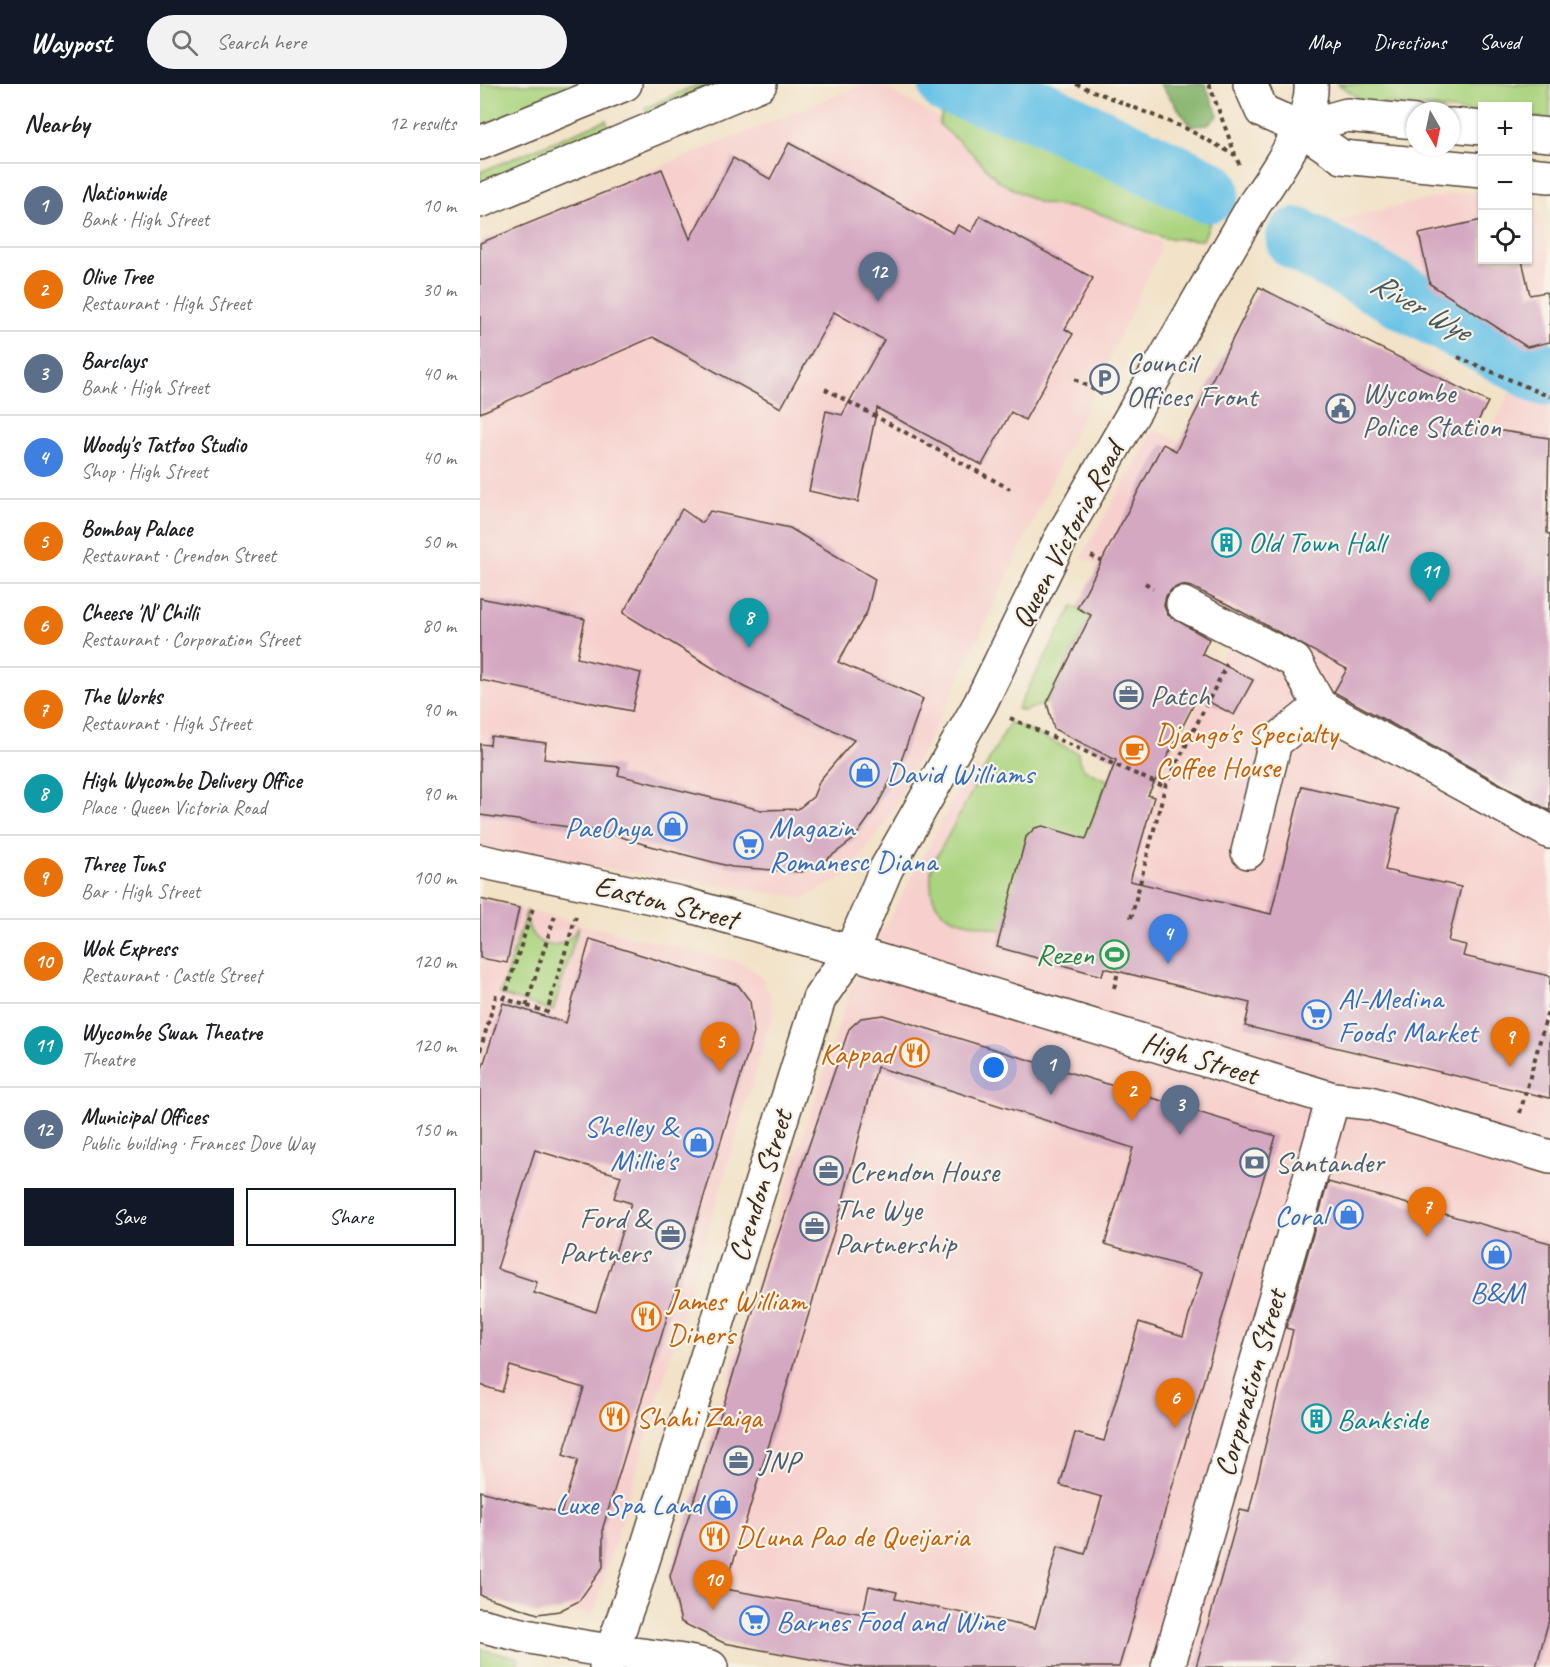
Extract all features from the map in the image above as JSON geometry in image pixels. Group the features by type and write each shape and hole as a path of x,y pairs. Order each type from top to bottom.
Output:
{"main road":[{"path":"480,143 626,84"},
{"path":"480,201 760,84"},
{"path":"1250,84 1262,111 1300,128 1342,157 1478,170"},
{"name":"Queen Victoria Road","path":"851,952 896,850 980,704 1060,540 1300,128 1311,84"},
{"path":"1300,128 1347,116 1406,121"},
{"path":"1460,126 1478,128"},
{"path":"1532,133 1550,135"},
{"path":"1532,174 1550,176"},
{"path":"1184,603 1295,661 1320,706 1550,832"},
{"path":"1248,852 1275,742 1320,706"},
{"name":"Easton Street","path":"480,861 680,903 851,952"},
{"name":"High Street","path":"851,952 1332,1099 1370,1102 1550,1157"},
{"name":"Crendon Street","path":"609,1659 635,1586 813,1016 819,999 851,952"},
{"name":"Corporation Street","path":"1168,1667 1332,1099"},
{"path":"480,1625 609,1659 668,1657 711,1667"}],"path":[{"path":"1076,84 1187,129 1235,154"},
{"path":"1209,84 1255,203"},
{"path":"1458,357 1550,397"},
{"path":"825,389 1010,489"},
{"path":"1131,918 1165,787 1241,633"},
{"path":"980,704 1165,787"},
{"path":"504,999 535,903"},
{"path":"480,1051 496,996 547,1012 578,917 546,906"},
{"path":"526,1006 556,909"},
{"path":"1114,988 1118,972"},
{"path":"1512,1144 1550,1004"}],"shaded area":[{"path":"864,84 878,84 1160,242 1159,253 952,694 888,819 845,877 804,898 480,849 480,240"},
{"path":"1478,191 1478,264 1532,264 1532,204 1534,205 1542,221 1550,257 1550,361 1411,273 1337,220 1451,194"},
{"path":"1515,381 1550,405 1550,1667 846,1667 751,1648 692,1629 670,1579 751,1297 850,991 971,767 1149,826 1160,780 1233,635 1081,557 1155,429 1402,548 1447,524"},
{"path":"480,902 507,906 743,963 761,977 769,993 773,1013 593,1616 480,1587"}],"green space":[{"path":"480,84 580,84 480,128"},
{"path":"699,84 725,84 648,116 645,108"},
{"path":"1160,84 1205,84 1218,115 1208,125 1191,126"},
{"path":"1338,84 1550,84 1550,119 1532,117 1532,102 1478,102 1478,113 1460,111 1460,102 1406,102 1406,105 1363,101"},
{"path":"948,94 1038,118 1183,186 1216,208 1203,240 1164,238 1093,211 1040,203 998,181 971,152 939,124"},
{"path":"606,120 610,131 480,186 480,172"},
{"path":"1073,606 1091,615 1047,703 1024,711 1017,709"},
{"path":"1010,722 1078,753 1084,768 1108,780 1086,839 1002,930 972,924 948,915 939,908 933,898 931,884 932,865"},
{"path":"527,910 531,933 545,944 554,945 563,942 579,926 553,1011 500,994"},
{"path":"480,1649 519,1658 517,1667 480,1667"}],"building":[{"path":"789,143 953,233 958,225 972,232 980,216 1093,278 1065,329 1073,334 1025,420 1011,412 982,465 877,408 858,502 809,491 826,411 842,415 884,340 834,312 781,408 653,337 480,413 480,243 662,169 690,239 733,158 770,179"},
{"path":"1478,221 1478,264 1523,264 1530,295 1546,292 1550,309 1550,342 1527,347 1430,284 1419,234"},
{"path":"1259,287 1488,402 1475,427 1549,438 1547,533 1550,535 1550,811 1334,692 1347,669 1227,604 1192,587 1181,585 1172,589 1166,596 1164,606 1168,615 1209,639 1202,654 1253,680 1234,715 1198,696 1148,795 1154,797 1130,881 1271,914 1302,786 1399,809 1385,870 1461,887 1448,941 1466,945 1463,956 1550,976 1550,1098 1245,1026 1250,1003 1104,968 1102,976 997,947 1026,837 1035,828 1043,826 1086,839 1116,760 1054,729 1047,703 1091,615 1077,608 1163,444 1176,451"},
{"path":"682,509 702,523 710,511 790,528 875,579 867,612 838,662 923,699 901,761 875,809 854,839 827,859 802,872 732,867 606,832 480,815 480,744 490,745 491,736 546,743 544,759 620,767 618,775 761,810 798,809 813,797 820,780 854,740 744,687 623,613"},
{"path":"480,598 585,619 577,658 641,673 632,711 480,680"},
{"path":"480,899 519,908 507,963 480,958"},
{"path":"590,939 738,985 750,1001 754,1033 603,1527 603,1567 579,1601 559,1611 538,1614 480,1595 480,1491 561,1513 578,1460 563,1455 584,1388 510,1366 502,1392 480,1385 480,1075 503,1003 566,1023","holes":["535,1150 621,1176 614,1198 631,1203 596,1312 534,1293 537,1282 497,1269"]},
{"path":"883,1015 1276,1136 1119,1667 853,1667 724,1643 681,1622 670,1576 765,1273 849,1029 861,1018","holes":["877,1067 1133,1148 1105,1244 1202,1272 1183,1336 1139,1322 1104,1441 1075,1433 1060,1485 1102,1497 1085,1554 1058,1546 1035,1628 895,1599 897,1592 869,1586 863,1614 725,1589 841,1208"]},
{"path":"1328,1182 1550,1243 1550,1616 1536,1667 1196,1667 1240,1510 1249,1512 1293,1330 1286,1328"}],"waterway":[{"name":"River Wye","path":"950,84 1039,111 1208,191"},
{"name":"River Wye","path":"1297,239 1544,374"}],"place":[{"name":"Municipal Offices","path":"878,302"},
{"name":"Council Offices Front","path":"1105,379"},
{"name":"Wycombe Police Station","path":"1341,409"},
{"name":"Old Town Hall","path":"1227,542"},
{"name":"Wycombe Swan Theatre","path":"1430,602"},
{"name":"High Wycombe Delivery Office","path":"749,648"},
{"name":"Patch","path":"1129,695"},
{"name":"Django's Specialty Coffee House","path":"1134,750"},
{"name":"David Williams","path":"865,773"},
{"name":"PaeOnya","path":"672,827"},
{"name":"Magazin Romanesc Diana","path":"748,844"},
{"name":"Rezen","path":"1115,954"},
{"name":"Woody's Tattoo Studio","path":"1168,964"},
{"name":"Al-Medina Foods Market","path":"1317,1015"},
{"name":"Kappad","path":"914,1053"},
{"name":"Three Tuns","path":"1510,1067"},
{"name":"Bombay Palace","path":"720,1072"},
{"name":"Nationwide","path":"1051,1095"},
{"name":"Olive Tree","path":"1132,1121"},
{"name":"Barclays","path":"1180,1135"},
{"name":"Shelley & Millie's","path":"698,1143"},
{"name":"Santander","path":"1254,1162"},
{"name":"Crendon House","path":"828,1171"},
{"name":"Coral","path":"1348,1215"},
{"name":"The Wye Partnership","path":"814,1226"},
{"name":"Ford & Partners","path":"671,1235"},
{"name":"The Works","path":"1427,1237"},
{"name":"B&M","path":"1497,1255"},
{"name":"James William Diners","path":"646,1317"},
{"name":"Shahi Zaiqa","path":"615,1417"},
{"name":"Bankside","path":"1316,1419"},
{"name":"Cheese 'N' Chilli","path":"1175,1428"},
{"name":"JNP","path":"738,1461"},
{"name":"Luxe Spa Land","path":"723,1504"},
{"name":"DLuna Pao de Queijaria","path":"714,1536"},
{"name":"Wok Express","path":"713,1610"},
{"name":"Barnes Food and Wine","path":"755,1621"}]}
